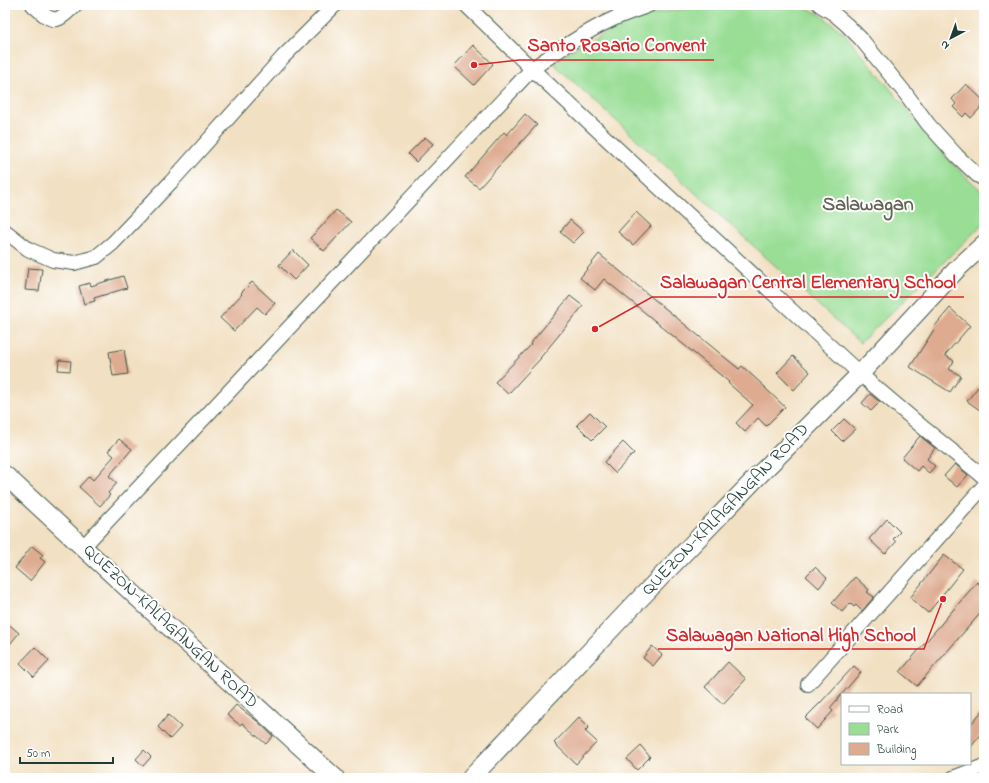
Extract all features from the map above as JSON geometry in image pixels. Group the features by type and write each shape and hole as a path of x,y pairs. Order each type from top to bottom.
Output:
{"main road":[{"name":"QUEZON-KALAGANGAN ROAD","path":"471,778 744,490 860,374 957,268 984,244"},
{"name":"QUEZON-KALAGANGAN ROAD","path":"5,475 335,778"}],"street":[{"path":"33,5 50,18 57,19 75,5"},
{"path":"5,231 28,249 52,260 74,263 96,257 113,243 171,182 283,57 335,5"},
{"path":"466,5 532,69 860,374 984,478"},
{"path":"83,547 532,69 585,34 612,20 649,5"},
{"path":"820,5 833,13 861,39 906,94 928,124 957,156 977,175 984,179"},
{"path":"808,684 984,486"},
{"path":"953,778 984,766"}],"green space":[{"path":"711,5 801,5 821,15 846,35 951,163 984,193 984,223 860,343 554,64 571,50 638,16"}],"building":[{"path":"473,45 493,64 474,85 454,66"},
{"path":"966,84 984,101 984,104 971,118 966,113 963,117 953,107 956,104 952,99"},
{"path":"525,114 537,125 479,188 465,177 504,132 507,135"},
{"path":"425,137 433,144 416,162 408,154"},
{"path":"336,210 351,222 324,251 310,238"},
{"path":"636,212 651,226 633,245 618,232"},
{"path":"570,220 584,232 573,243 560,232"},
{"path":"293,250 308,265 294,280 279,265"},
{"path":"599,254 739,369 742,366 785,407 766,426 758,418 745,432 736,423 753,405 728,383 729,382 604,279 595,290 580,278"},
{"path":"28,268 42,269 39,291 25,290"},
{"path":"123,276 127,288 94,298 95,301 84,304 79,286 90,283 91,286"},
{"path":"252,282 275,303 265,314 257,307 234,331 220,318"},
{"path":"570,296 583,306 541,358 508,394 495,382 531,345 530,344"},
{"path":"950,308 970,326 945,355 954,361 949,369 961,376 950,392 910,367 935,328 934,327"},
{"path":"124,349 128,374 113,376 109,352"},
{"path":"793,356 810,372 794,390 777,373"},
{"path":"59,360 71,361 70,371 58,370"},
{"path":"978,387 984,391 984,413 967,401"},
{"path":"870,394 880,402 871,411 862,403"},
{"path":"590,412 605,427 592,440 577,425"},
{"path":"844,419 855,429 842,441 832,431"},
{"path":"920,436 935,448 927,459 935,466 929,473 921,466 917,471 902,458"},
{"path":"119,439 132,449 109,476 117,483 108,493 110,495 100,506 79,487 89,476 93,480 114,456 108,451"},
{"path":"623,442 634,453 615,473 604,462"},
{"path":"955,464 968,475 957,487 944,476"},
{"path":"887,519 900,532 893,539 896,542 885,554 869,539"},
{"path":"32,546 43,555 40,558 45,562 30,581 15,568"},
{"path":"944,555 963,569 928,613 910,598"},
{"path":"815,567 827,578 819,588 806,576"},
{"path":"855,577 869,590 867,592 874,597 862,611 856,605 854,607 850,603 842,612 832,603"},
{"path":"977,582 984,588 984,609 917,686 900,672"},
{"path":"5,621 19,633 10,644 5,639"},
{"path":"652,646 662,655 653,666 643,658"},
{"path":"35,647 49,661 34,677 20,663"},
{"path":"728,662 746,679 723,704 705,687"},
{"path":"854,666 861,672 843,693 841,693 841,695 830,708 833,711 817,729 805,718"},
{"path":"236,705 257,721 273,736 266,744 242,723 240,725 227,715"},
{"path":"984,709 984,731 971,747 971,724"},
{"path":"168,715 181,727 170,739 158,727"},
{"path":"579,717 589,727 585,731 597,742 576,764 554,743"},
{"path":"641,746 650,757 637,770 627,759"},
{"path":"144,750 151,757 143,766 136,759"}],"place":[{"name":"Santo Rosario Convent","path":"474,65"},
{"name":"Salawagan Central Elementary School","path":"595,329"},
{"name":"Salawagan National High School","path":"943,599"}],"district":[{"name":"Salawagan","path":"868,205"}]}
